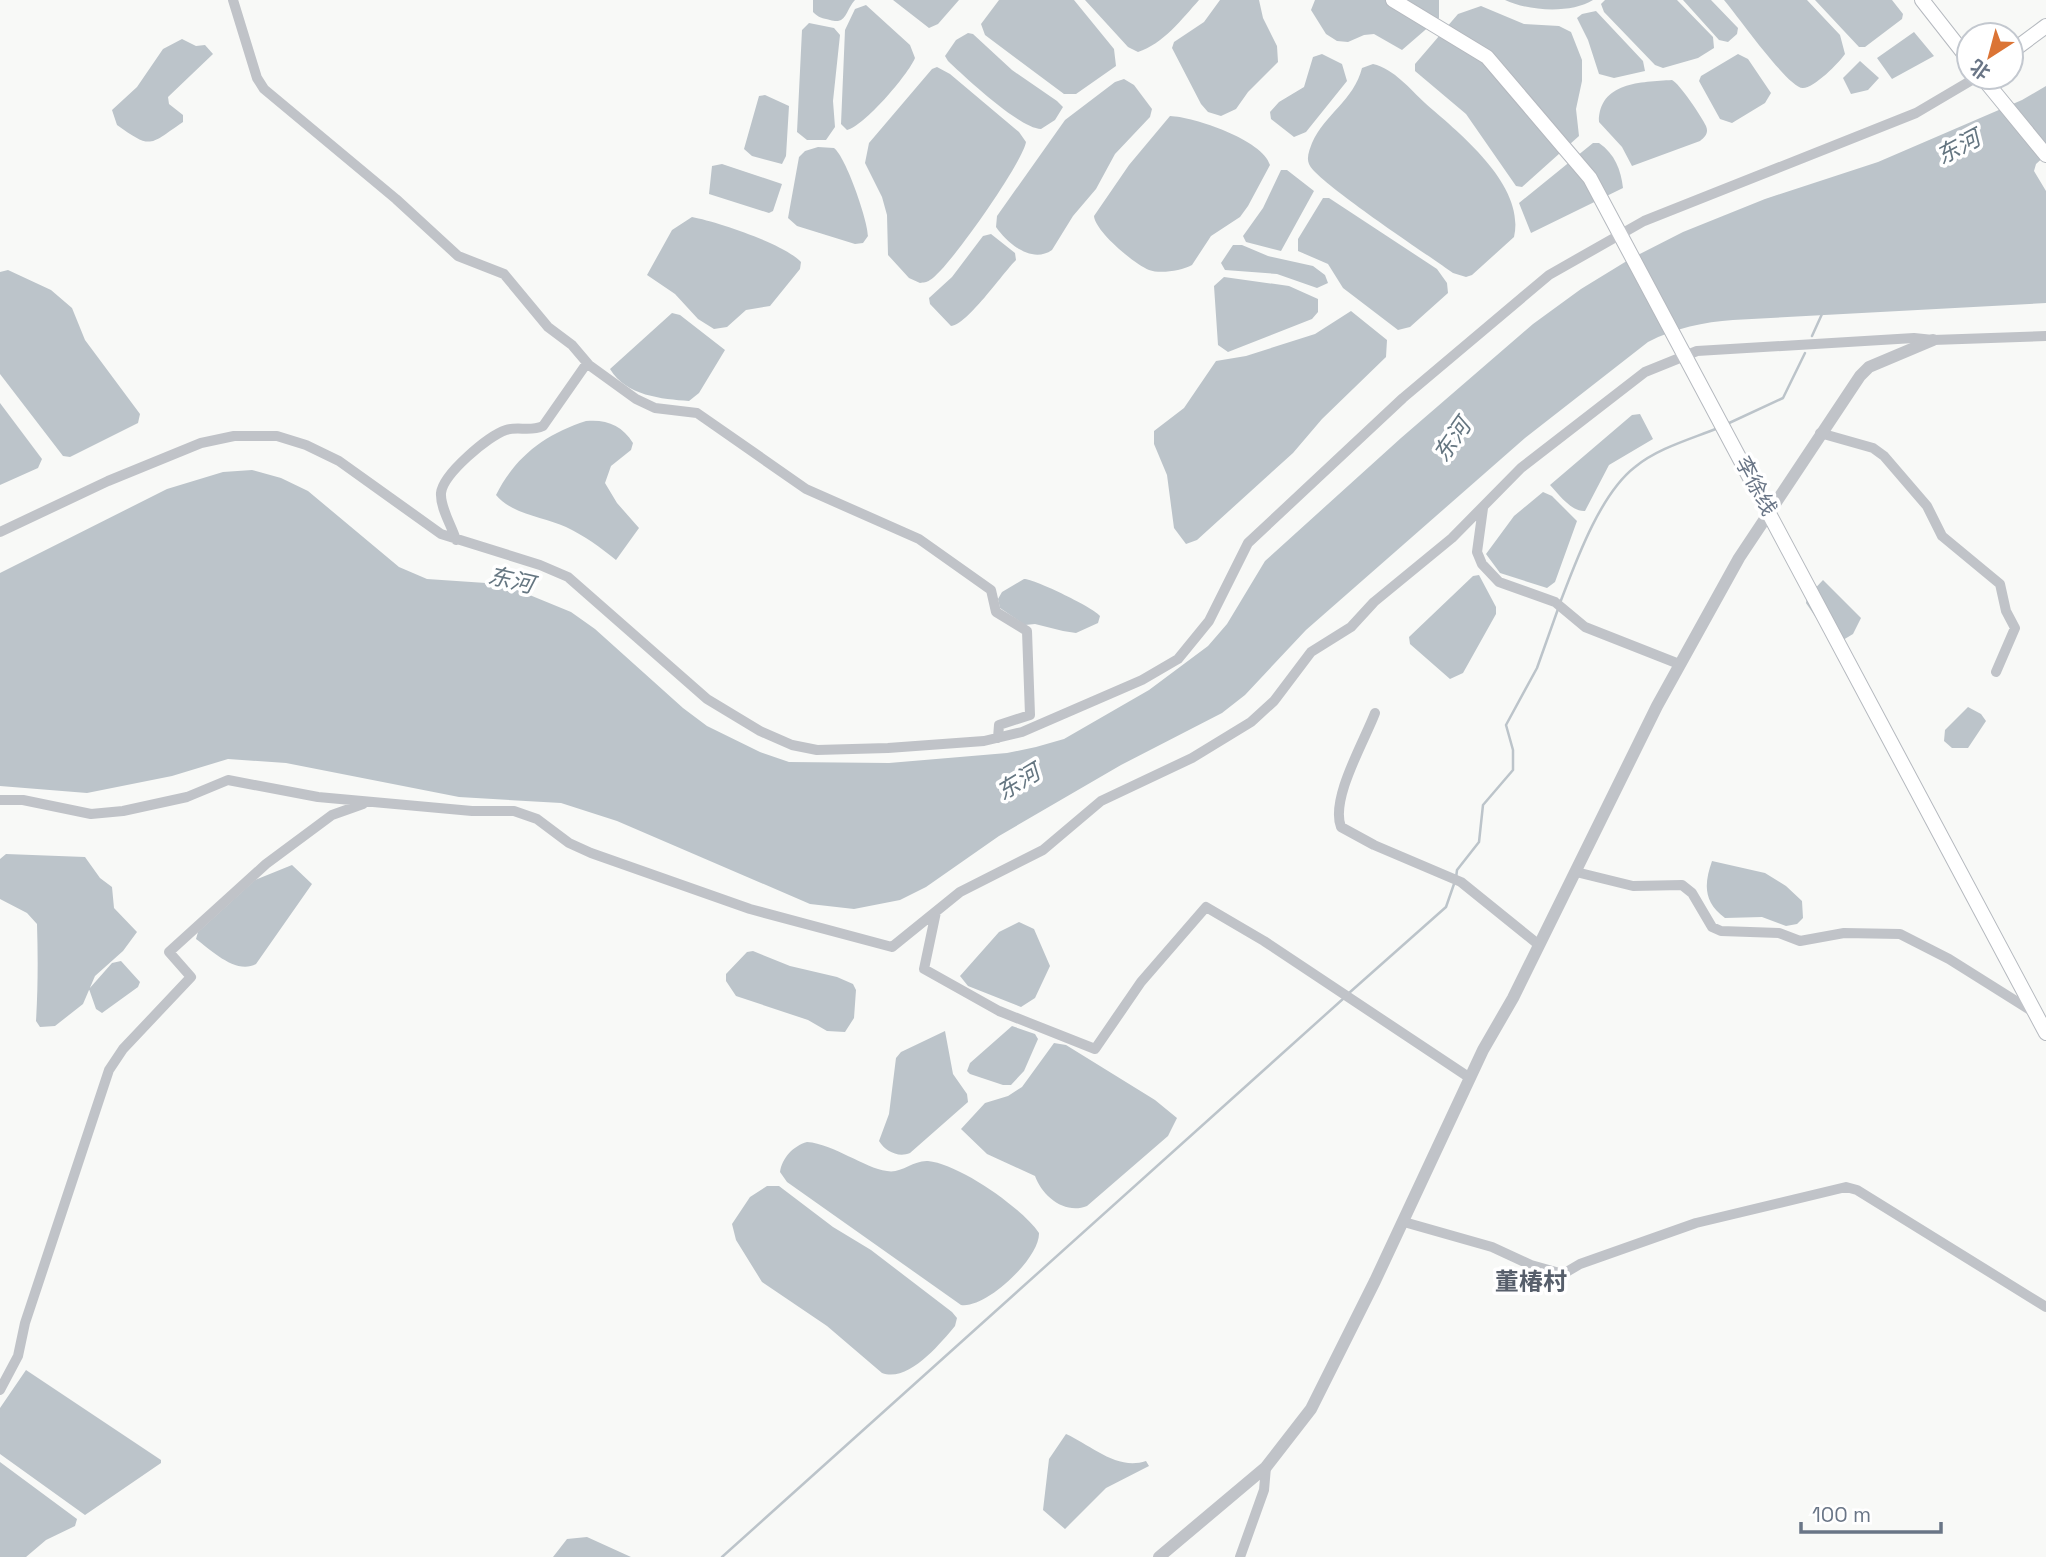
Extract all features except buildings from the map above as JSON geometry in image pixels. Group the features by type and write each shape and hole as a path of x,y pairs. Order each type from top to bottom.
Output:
{"main road":[{"name":"李徐线","path":"1393,0 1488,57 1590,178 2046,1033"},
{"path":"1922,0 1955,42"},
{"path":"2025,42 2046,26"},
{"path":"1992,91 2046,155"}],"street":[{"path":"233,0 257,78 264,89 396,199 457,256 504,274 548,327 572,345 587,363 645,404 696,413 806,489 919,539 991,590 996,612 1027,631 1029,659 1030,715 999,725 998,738"},
{"path":"0,532 108,481 201,443 257,436 288,439 329,456 362,477 424,524 456,540 540,565 568,578 707,699 749,725 792,745 832,750 998,738 1022,732 1142,680 1178,659 1209,621 1248,543 1403,398 1549,275 1644,221 1916,113 1957,91"},
{"path":"0,800 23,800 91,814 123,811 187,797 228,780 289,793 369,802 471,811 514,811 537,819 569,843 591,853 750,909 834,930 883,947 897,946 974,883 1043,850 1101,801 1192,758 1251,722 1273,701 1306,657 1351,628 1384,593 1452,538 1521,468 1645,372 1698,351 1914,338 1933,340 2046,336"},
{"path":"1159,1557 1266,1466 1293,1436 1319,1396 1404,1222 1470,1078 1679,664 1739,558 1854,382 1869,368 1933,340"},
{"path":"456,540 442,499 447,479 495,435 510,429 532,430 543,426 587,363"},
{"path":"1821,433 1879,451 1927,506 1942,536 2000,584 2006,611 2015,628 1996,672"},
{"path":"1483,505 1476,547 1489,574 1499,582 1560,606 1585,626 1679,664"},
{"path":"1375,713 1350,769 1339,807 1339,823 1347,832 1455,879 1539,945"},
{"path":"0,1390 18,1356 25,1324 109,1069 123,1049 191,977 169,952 266,864 332,815 369,802"},
{"path":"1576,872 1633,886 1682,886 1692,892 1712,927 1721,931 1779,933 1800,941 1844,933 1900,934 1949,959 2046,1020"},
{"path":"936,912 924,969 999,1011 1095,1049 1141,982 1206,907 1470,1078"},
{"path":"1404,1222 1492,1247 1531,1265 1563,1274 1580,1264 1696,1223 1846,1187 1857,1190 2046,1307"},
{"path":"1240,1557 1264,1490 1266,1466"}],"water":[{"path":"813,0 855,0 843,19 836,21 815,14"},
{"path":"893,0 959,0 938,24 929,28"},
{"path":"999,0 1074,0 1114,49 1116,66 1076,94 1064,94 985,35 981,24"},
{"path":"1085,0 1199,0 1164,37 1138,52 1128,47"},
{"path":"1220,0 1259,0 1263,18 1277,46 1278,62 1248,92 1236,109 1221,116 1208,112 1201,104 1172,48 1174,42 1204,22"},
{"path":"1315,0 1439,0 1439,18 1402,50 1374,34 1348,42 1337,41 1326,34 1311,10"},
{"path":"1505,0 1593,0 1562,9 1537,9"},
{"path":"1605,0 1677,0 1713,37 1714,48 1698,58 1663,68 1655,65 1604,12 1601,4"},
{"path":"1683,0 1711,0 1738,28 1737,34 1728,42 1719,40"},
{"path":"1724,0 1807,0 1840,35 1845,54 1820,80 1808,87 1796,85 1775,65"},
{"path":"1815,0 1892,0 1903,14 1902,19 1865,47 1859,47"},
{"path":"866,5 910,45 915,58 885,99 864,119 847,130 841,124 845,30 855,9"},
{"path":"1481,6 1524,24 1559,26 1571,32 1582,60 1582,81 1576,109 1579,136 1522,187 1516,186 1466,114 1415,71 1415,64 1458,14"},
{"path":"1596,11 1643,61 1645,71 1614,78 1599,74 1588,40 1577,18"},
{"path":"809,23 834,28 840,35 833,101 835,127 826,140 807,140 797,132 802,30"},
{"path":"1914,32 1934,56 1892,79 1877,58"},
{"path":"968,33 973,34 1012,70 1063,107 1055,120 1041,129 1020,120 993,101 948,61 945,56 956,40"},
{"path":"182,39 196,46 205,45 213,54 168,97 169,104 183,115 183,122 156,140 144,141 117,125 112,110 137,87 163,49"},
{"path":"1322,54 1342,64 1347,81 1306,132 1294,137 1271,119 1270,112 1279,102 1304,87 1313,57"},
{"path":"1738,54 1748,59 1771,93 1765,103 1732,123 1720,119 1699,81 1701,76"},
{"path":"1860,61 1879,78 1868,90 1851,94 1843,78"},
{"path":"1373,64 1388,70 1401,80 1455,129 1487,162 1510,198 1515,218 1514,237 1472,275 1466,277 1453,273 1351,202 1309,164 1309,153 1318,133 1353,89 1362,68"},
{"path":"937,67 950,74 1019,132 1026,142 999,192 952,257 929,281 920,283 909,278 888,255 887,215 882,197 865,163 869,143 932,69"},
{"path":"1124,79 1134,85 1152,109 1150,117 1115,154 1096,189 1073,216 1052,250 1036,255 1021,250 1007,240 996,227 997,216 1065,120 1115,82"},
{"path":"1672,80 1700,115 1707,128 1706,135 1700,141 1632,166 1622,147 1599,122 1601,109 1606,99 1624,87"},
{"name":"东河","path":"2046,86 2046,155 2036,164 2034,171 2046,191 2046,303 1722,321 1679,329 1648,342 1525,438 1306,630 1245,695 1222,713 1121,765 999,836 926,887 900,900 854,909 810,904 617,821 561,803 459,797 286,763 228,759 172,776 87,793 0,786 0,573 167,489 223,472 252,470 281,478 308,491 399,567 427,579 486,583 515,589 571,612 595,629 683,708 707,726 760,752 789,762 889,763 1007,753 1064,739 1149,690 1208,646 1227,624 1265,561 1533,324 1581,289 1630,259 1683,232 1765,199 1878,162 2022,100"},
{"path":"765,95 789,106 786,156 782,164 752,156 744,149 759,96"},
{"path":"1170,116 1210,125 1242,139 1265,156 1270,165 1240,217 1211,236 1192,265 1159,272 1142,267 1125,254 1101,230 1094,216 1129,165"},
{"path":"1593,143 1605,147 1613,157 1623,188 1531,233 1519,203"},
{"path":"818,147 834,148 844,163 856,190 867,228 868,236 863,243 855,244 797,226 788,218 799,157 805,151"},
{"path":"722,164 782,184 773,211 769,213 709,194 712,166"},
{"path":"1281,170 1287,170 1314,191 1281,251 1246,242 1243,236 1263,208"},
{"path":"1323,198 1329,198 1437,269 1447,283 1448,293 1410,327 1398,330 1343,288 1328,264 1298,251 1298,239"},
{"path":"692,217 766,241 793,255 801,262 800,269 770,306 746,310 727,327 714,329 698,319 675,294 647,275 672,230"},
{"path":"991,234 1015,253 1016,260 975,308 951,326 930,304 929,298 952,277 983,236"},
{"path":"1233,245 1242,245 1268,256 1313,266 1325,275 1328,283 1317,288 1277,274 1225,270 1221,263"},
{"path":"8,270 51,290 72,308 85,340 140,414 138,423 70,457 63,456 0,374 0,272"},
{"path":"1224,277 1289,286 1318,299 1318,312 1312,319 1228,352 1218,345 1214,286"},
{"path":"1351,311 1387,340 1386,357 1322,419 1293,453 1197,540 1186,544 1174,528 1167,475 1154,444 1154,431 1184,408 1216,361 1246,356 1315,334"},
{"path":"672,313 680,315 725,350 699,393 689,401 656,397 635,390 625,385 610,369"},
{"path":"0,403 42,459 38,468 0,485"},
{"path":"1640,414 1653,439 1609,465 1585,511 1571,506 1550,485 1632,415"},
{"path":"586,421 613,424 633,443 631,450 611,466 605,483 617,503 639,528 616,560 573,530 510,507 496,495 522,458 557,433"},
{"path":"1543,492 1552,496 1577,521 1555,582 1547,588 1500,573 1486,554 1514,516"},
{"path":"1479,575 1496,607 1496,614 1463,673 1450,679 1410,644 1409,637 1473,576"},
{"path":"1024,579 1088,607 1100,616 1098,623 1076,633 1035,624 1025,625 1000,608 998,599 1002,592"},
{"path":"1823,580 1861,618 1853,634 1843,640 1827,634 1806,603 1807,597"},
{"path":"1968,707 1981,714 1986,721 1968,748 1952,748 1944,741 1945,730"},
{"path":"6,854 85,857 100,878 112,887 114,908 137,932 123,951 95,976 83,1004 55,1026 40,1027 36,1021 37,924 27,913 0,899 0,859"},
{"path":"1712,861 1765,873 1786,886 1802,901 1803,918 1797,924 1786,926 1762,917 1725,918 1713,906 1707,892"},
{"path":"292,865 312,884 256,964 248,967 232,964 196,939 198,932 255,880"},
{"path":"1019,922 1034,929 1050,966 1035,998 1021,1007 968,986 960,976 999,932"},
{"path":"753,951 790,966 837,977 853,984 856,990 854,1018 845,1032 827,1031 808,1020 736,996 726,981 726,974 747,952"},
{"path":"121,961 140,982 138,987 102,1013 96,1009 89,989 112,963"},
{"path":"1012,1026 1035,1034 1038,1039 1024,1071 1011,1085 970,1074 967,1071 970,1063"},
{"path":"945,1031 953,1074 967,1094 968,1102 910,1153 892,1153 879,1141 889,1114 896,1058 901,1052"},
{"path":"1054,1043 1066,1045 1155,1100 1177,1118 1168,1136 1087,1206 1079,1208 1055,1202 1043,1190 1035,1176 987,1154 961,1129 985,1103 1008,1096 1022,1087"},
{"path":"807,1142 828,1147 887,1171 897,1171 923,1161 956,1170 988,1188 1018,1211 1039,1233 1037,1243 1021,1268 997,1291 972,1304 961,1305 787,1182 780,1172 783,1162 793,1150"},
{"path":"767,1186 779,1186 833,1227 871,1250 952,1312 957,1318 955,1326 913,1367 892,1375 882,1373 827,1326 762,1282 736,1240 732,1224 750,1197"},
{"path":"26,1370 161,1460 161,1463 85,1515 0,1454 0,1408"},
{"path":"1066,1434 1115,1460 1125,1463 1146,1461 1149,1466 1106,1488 1065,1529 1043,1510 1049,1459"},
{"path":"0,1462 77,1519 75,1526 46,1540 26,1557 0,1557"},
{"path":"587,1537 631,1557 553,1557 567,1539"}],"waterway":[{"path":"1812,336 1822,314"},
{"path":"1727,424 1783,398 1805,353"},
{"path":"1560,603 1590,529 1622,479 1654,454 1718,428"},
{"path":"1456,878 1457,870 1479,842 1483,805 1513,770 1513,750 1506,725 1537,668 1558,609"},
{"path":"1349,993 1446,907 1454,884"},
{"path":"722,1557 1344,998"}],"district":[{"name":"董椿村","path":"1531,1282"}]}
